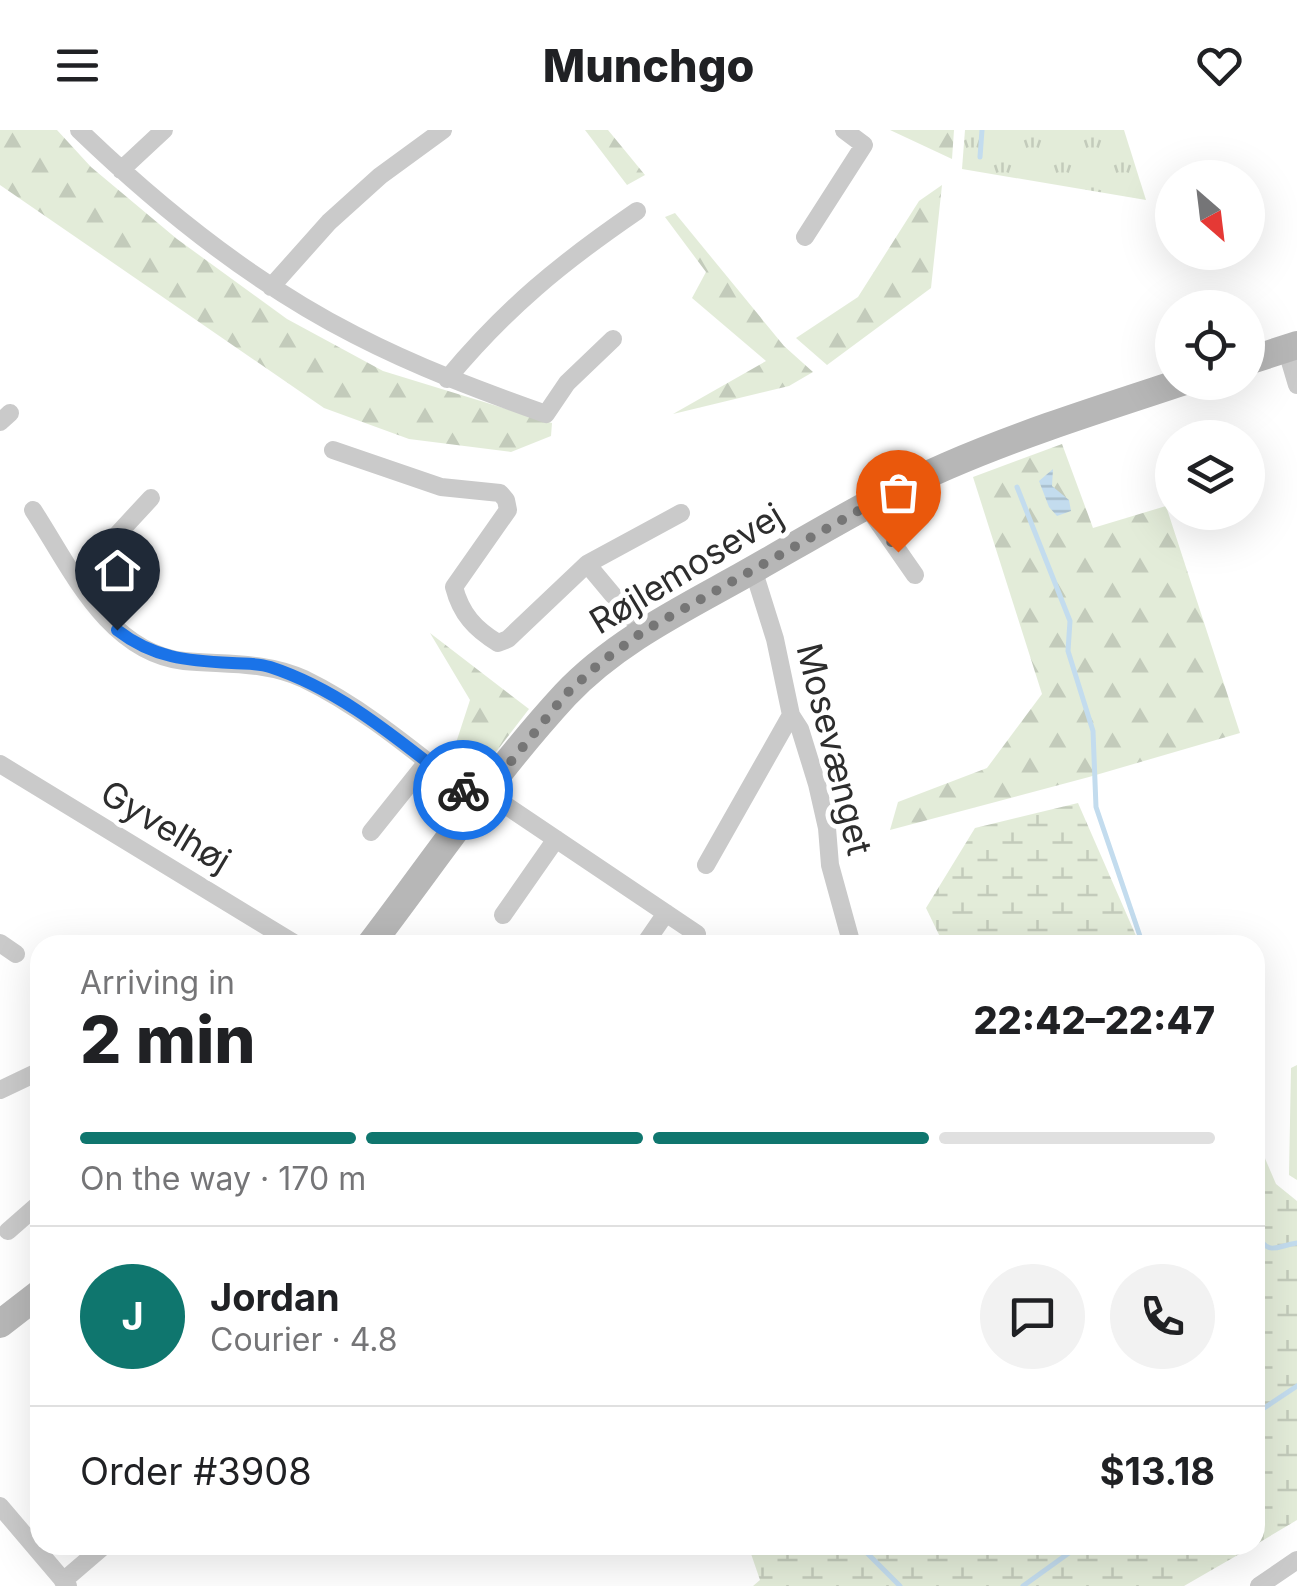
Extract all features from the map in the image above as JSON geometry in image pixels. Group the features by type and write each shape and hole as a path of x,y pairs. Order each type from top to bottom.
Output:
{"street":[{"path":"79,130 120,170 271,287 354,335 447,379 546,414 568,383 614,339"},
{"path":"120,170 164,130"},
{"path":"271,287 328,222 380,176 443,130"},
{"path":"804,237 864,144 844,130"},
{"path":"447,379 488,330 528,291 570,256 636,211"},
{"path":"1265,355 1291,347 1297,384"},
{"name":"Røjlemosevej","path":"378,935 566,694 644,631 942,468 1010,440 1155,391"},
{"path":"333,450 441,487 500,494 506,500 508,510 454,587 463,613 481,633 498,644 587,564 682,512"},
{"path":"77,578 150,498"},
{"path":"867,506 914,575"},
{"path":"33,510 101,612 134,643 154,654 182,660 264,665 304,679 400,738 426,762 556,838 697,934"},
{"path":"587,564 644,631"},
{"name":"Mosevænget","path":"753,570 775,639 791,715 800,728 818,784 830,865 849,935"},
{"path":"706,866 791,715"},
{"path":"371,832 426,762"},
{"name":"Gyvelhøj","path":"0,764 281,935"},
{"path":"504,916 556,838"},
{"path":"651,935 666,913"},
{"path":"0,1090 30,1076"},
{"path":"8,1231 30,1212"},
{"path":"0,1324 30,1301"},
{"path":"0,1506 30,1542"},
{"path":"41,1555 65,1584 95,1555"},
{"path":"1259,1586 1297,1560"}],"green space":[{"path":"0,130 57,130 91,167 177,239 287,319 383,371 552,423 551,436 511,452 409,439 324,408 0,185"},
{"path":"585,130 608,130 645,175 627,185"},
{"path":"890,130 954,130 952,159"},
{"path":"965,130 1124,130 1146,200 962,169"},
{"path":"942,185 931,288 827,365 796,338 858,297 919,201"},
{"path":"675,213 784,346 813,372 789,386 673,414 766,361 692,298 706,272 665,217"},
{"path":"1062,444 1093,528 1155,509 1155,530 1174,530 1240,733 890,830 898,802 987,768 1042,694 973,477"},
{"path":"430,633 529,709 479,774 455,746 470,700"},
{"path":"1078,803 1136,935 939,935 926,908 975,828"},
{"path":"1297,1065 1297,1180 1289,1175 1291,1068"},
{"path":"1265,1158 1276,1184 1297,1201 1297,1520 1265,1539"},
{"path":"751,1555 1238,1555 1184,1586 753,1586 760,1580"}],"water":[{"path":"1053,469 1052,486 1069,500 1071,511 1057,516 1039,481"}],"waterway":[{"path":"980,157 982,130"},
{"path":"1017,487 1070,621 1068,651 1093,731 1096,807 1140,935"},
{"path":"1265,1246 1278,1248 1297,1243"},
{"path":"1265,1407 1297,1386"},
{"path":"869,1555 900,1586"},
{"path":"1023,1586 1066,1555"}],"way so far":[{"path":"463,790 478,802 566,694 600,663 644,631 795,545 867,506 898,552"}],"route":[{"path":"117,630 154,654 182,660 264,665 304,679 400,738 463,790"}]}
